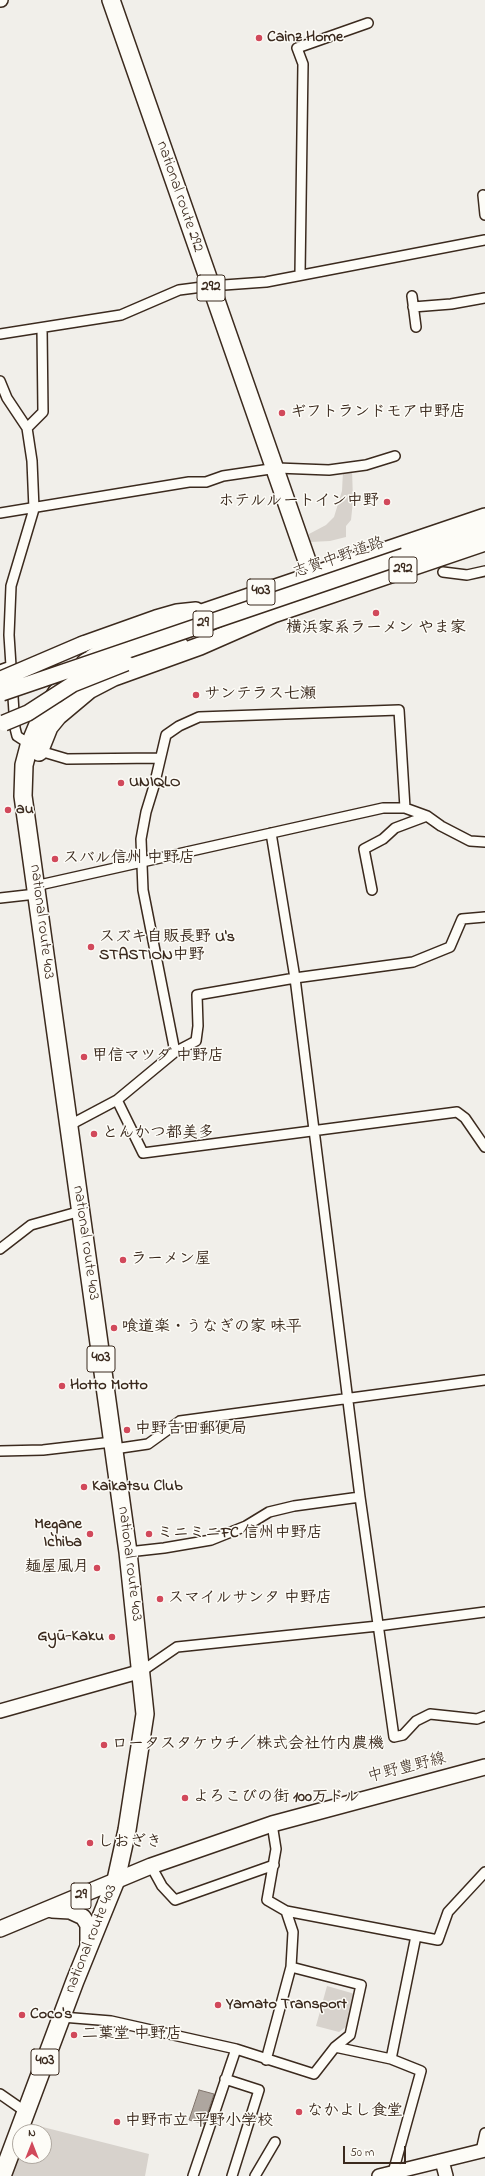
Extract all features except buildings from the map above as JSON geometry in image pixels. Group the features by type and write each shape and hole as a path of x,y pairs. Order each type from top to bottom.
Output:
{"highway":[{"name":"national route 292","path":"111,0 320,598"},
{"name":"292","path":"312,576 485,517"},
{"name":"292","path":"320,598 485,542"},
{"name":"national route 403","path":"34,748 46,709 68,678 83,664 113,645 210,610 312,576"},
{"name":"national route 403","path":"2,2176 87,1948 116,1880 142,1741 145,1714 142,1671 128,1552 36,890 23,787 24,765 34,748 58,716 86,692 114,677 200,646 273,614 320,598"},
{"path":"68,678 86,692"}],"main road":[{"name":"志賀中野道路","path":"1,683 404,556 485,528"},
{"name":"29","path":"1,683 82,644 177,612 210,610"},
{"name":"29","path":"2,724 28,713 73,684 126,663 250,620 273,614"},
{"name":"中野豊野線","path":"0,1929 47,1911 151,1866 272,1824 485,1767"},
{"path":"47,1911 63,1909 82,1917 88,1925 87,1948"}],"street":[{"path":"300,274 303,64 297,48 368,24"},
{"path":"483,195 485,214"},
{"path":"0,334 121,315 179,290 266,282 300,274 485,240"},
{"path":"412,296 416,327"},
{"path":"413,307 451,304 485,298"},
{"path":"27,428 43,412 42,328"},
{"path":"0,381 7,398 27,428 32,461 34,509 11,586 4,636 11,666 14,728 17,736 34,748 67,759 160,758"},
{"path":"0,513 34,509 189,482 206,482 223,476 274,468 329,470 366,465 395,456"},
{"path":"442,572 467,575 485,571"},
{"path":"1,683 11,666"},
{"path":"175,1052 143,890 141,839 146,812 154,786 166,735 179,726 199,717 399,710 405,808"},
{"path":"0,898 143,862 383,808 405,808 427,816 441,826 470,841 485,842"},
{"path":"372,890 364,849 383,839 395,828 427,816"},
{"path":"271,833 295,978 313,1130 349,1399 360,1497 394,1737 403,1735 416,1721 430,1714 477,1719 485,1716"},
{"path":"68,1126 118,1100 175,1052 196,1040 198,1026 197,995 295,978 413,962 450,947 462,919 485,917"},
{"path":"118,1100 143,1153 457,1112 466,1118 485,1147"},
{"path":"0,1250 31,1225 81,1211"},
{"path":"0,1451 148,1444 180,1422 485,1380"},
{"path":"128,1552 211,1540 246,1526 270,1512 294,1506 360,1497"},
{"path":"0,1711 142,1671 177,1647 378,1626 485,1612"},
{"path":"272,1824 276,1849 267,1900 286,1911 438,1940 448,1912 485,1872"},
{"path":"151,1866 162,1886 175,1900 274,1865"},
{"path":"266,2060 291,1967 293,1932 286,1911"},
{"path":"391,2059 416,1936"},
{"path":"62,2017 111,2021 236,2049 266,2060 314,2074 336,2047 350,2035 361,1985 291,1967"},
{"path":"336,2047 391,2059 421,2071 387,2175"},
{"path":"193,2176 236,2049"},
{"path":"225,2079 259,2090 232,2176"},
{"path":"0,2094 26,2112"},
{"path":"387,2175 483,2150 485,2133"},
{"path":"255,2176 275,2142"},
{"path":"442,2161 446,2176"}],"shaded area":[{"path":"352,469 353,501 351,520 346,526 346,537 330,541 310,542 309,534 326,525 334,517 342,491 343,471"},
{"path":"327,1986 355,1994 347,2026 339,2032 316,2026"},
{"path":"199,2090 214,2094 204,2124 189,2120"},
{"path":"52,2129 149,2154 145,2176 8,2176 12,2164 52,2164"}],"place":[{"name":"Cainz Home","path":"259,38"},
{"name":"ギフトランドモア中野店","path":"282,413"},
{"name":"ホテルルートイン中野","path":"387,502"},
{"name":"横浜家系ラーメン やま家","path":"376,613"},
{"name":"サンテラス七瀬","path":"196,695"},
{"name":"UNIQLO","path":"121,783"},
{"name":"au","path":"8,810"},
{"name":"スバル信州 中野店","path":"55,859"},
{"name":"スズキ自販長野 U's STASTION中野","path":"91,947"},
{"name":"甲信マツダ 中野店","path":"84,1057"},
{"name":"とんかつ都美多","path":"94,1134"},
{"name":"ラーメン屋","path":"123,1260"},
{"name":"喰道楽・うなぎの家 味平","path":"114,1328"},
{"name":"Hotto Motto","path":"62,1386"},
{"name":"中野吉田郵便局","path":"127,1430"},
{"name":"Kaikatsu Club","path":"84,1487"},
{"name":"Megane Ichiba","path":"90,1534"},
{"name":"ミニミニFC 信州中野店","path":"149,1534"},
{"name":"麺屋風月","path":"97,1568"},
{"name":"スマイルサンタ 中野店","path":"160,1599"},
{"name":"Gyū-Kaku","path":"112,1637"},
{"name":"ロータスタケウチ／株式会社竹内農機","path":"104,1745"},
{"name":"よろこびの街 100万ドル","path":"185,1798"},
{"name":"しおざき","path":"90,1843"},
{"name":"Yamato Transport","path":"218,2005"},
{"name":"Coco's","path":"22,2015"},
{"name":"二葉堂 中野店","path":"74,2035"},
{"name":"なかよし食堂","path":"299,2112"},
{"name":"中野市立 平野小学校","path":"117,2122"}]}
